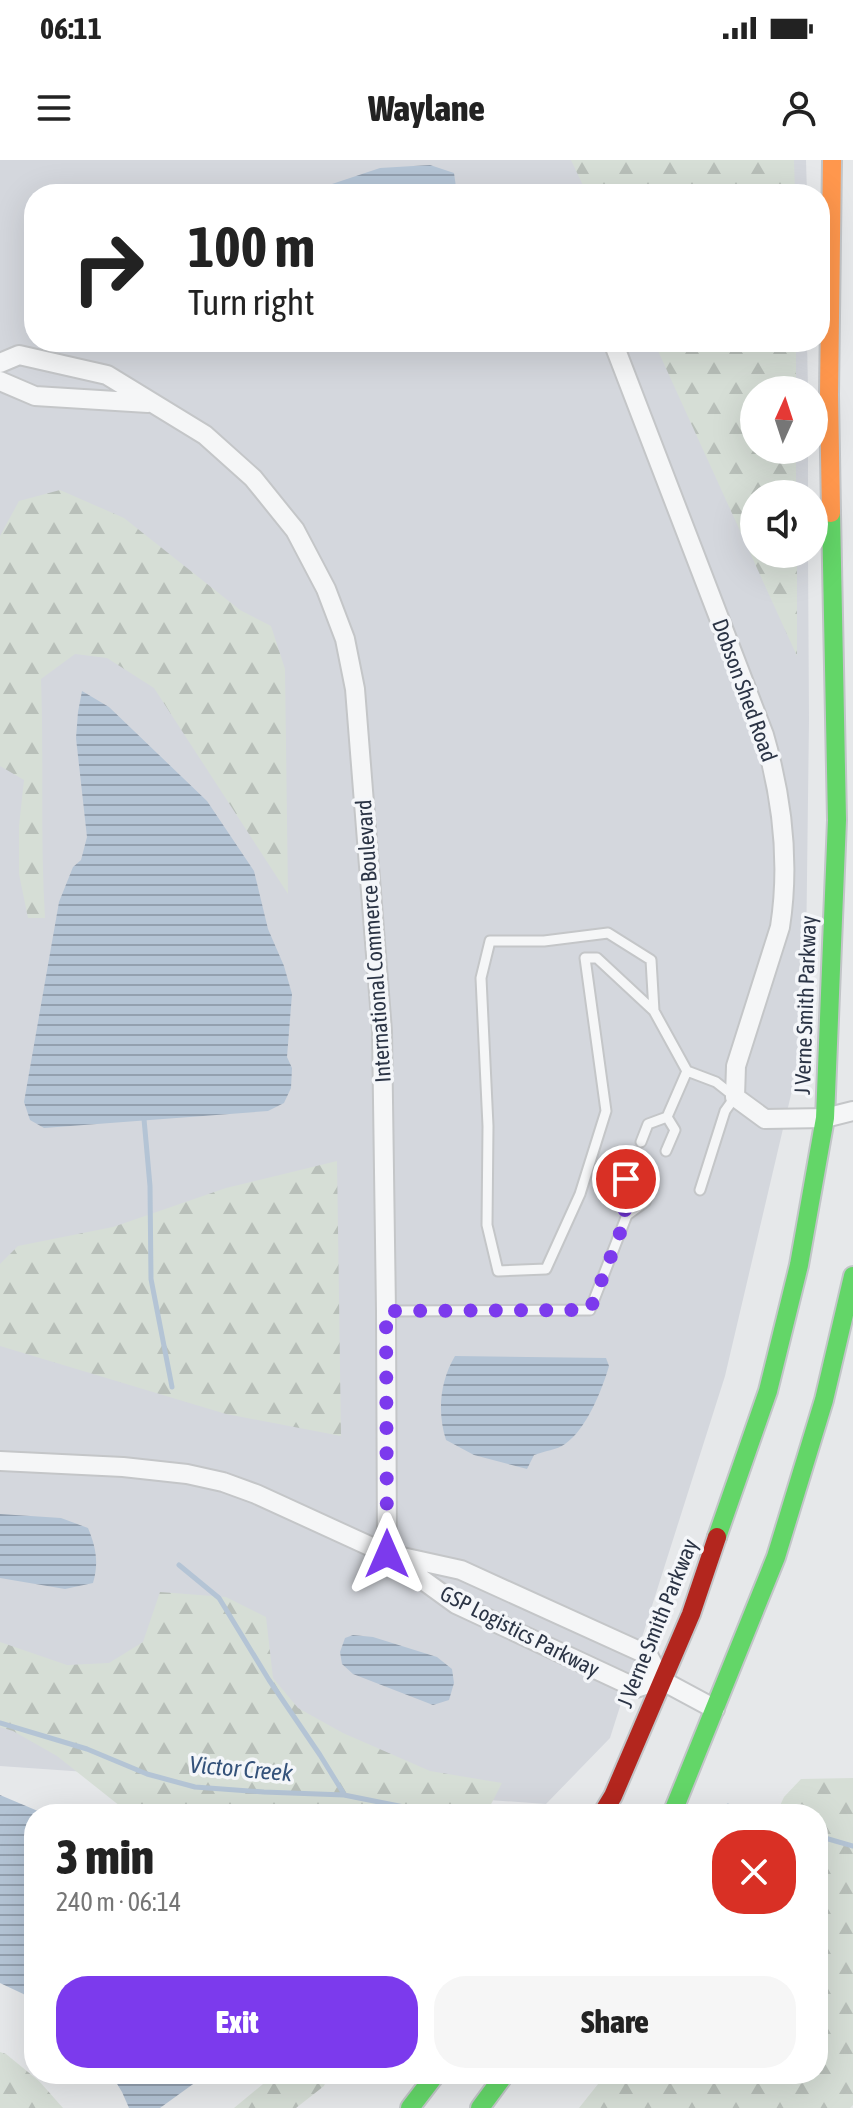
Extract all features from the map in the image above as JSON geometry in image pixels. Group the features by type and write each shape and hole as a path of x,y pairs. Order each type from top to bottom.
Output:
{"main road":[{"name":"J Verne Smith Parkway","path":"830,317 832,160"},
{"name":"J Verne Smith Parkway","path":"608,1804 691,1614 768,1391 799,1265 825,1118 837,820 830,352"},
{"path":"676,1804 776,1557 824,1400 853,1276"},
{"path":"410,2108 428,2084"},
{"path":"480,2108 498,2084"}],"street":[{"name":"Dobson Shed Road","path":"617,352 764,735 777,783 784,850 783,906 780,927 736,1066 735,1097"},
{"name":"International Commerce Boulevard","path":"0,363 19,355 107,375 205,435 253,478 295,530 326,589 345,639 355,689 382,1031 387,1554"},
{"name":"International Commerce Boulevard","path":"0,381 35,396 155,404"},
{"path":"735,1097 765,1119 825,1118 853,1111"},
{"name":"GSP Logistics Parkway","path":"0,1461 155,1470 223,1482 387,1554 456,1604 636,1688 661,1680"},
{"name":"GSP Logistics Parkway","path":"387,1554 461,1570 648,1655 661,1680 715,1709"}],"lane":[{"path":"654,1011 651,960 608,933 544,941 490,941 481,978 488,1126 487,1225 498,1271 546,1269 580,1194 606,1111 585,958 597,958 654,1011 687,1071 716,1082 735,1097 725,1111 700,1190"},
{"path":"641,1142 648,1124 667,1117 687,1071"},
{"path":"666,1151 675,1130 667,1117"},
{"path":"626,1179 619,1196 627,1215"},
{"path":"386,1311 590,1310 627,1215 645,1202 650,1188"}],"shaded area":[{"path":"0,160 806,160 807,184 24,184 24,352 807,352 808,376 740,376 740,464 808,464 808,480 740,480 740,568 808,568 805,1035 725,1376 610,1738 546,1804 0,1766"}],"green space":[{"path":"571,160 794,160 795,184 582,184"},
{"path":"659,352 796,352 796,376 740,376 740,464 796,464 796,480 740,480 740,531"},
{"path":"60,490 124,518 240,610 271,626 285,669 288,894 154,688 107,658 75,654 41,679 45,918 28,918 19,874 19,826 24,780 0,766 0,536 19,501"},
{"path":"757,568 797,568 797,656"},
{"path":"337,1161 341,1436 226,1414 0,1346 0,1264 18,1246 113,1227 226,1188"},
{"path":"160,1592 226,1597 266,1617 273,1678 298,1708 343,1733 430,1771 502,1783 491,1804 117,1804 57,1756 0,1727 0,1642 67,1665 109,1663 143,1642"},
{"path":"853,1778 853,2105 850,2108 579,2108 598,2084 828,2084 828,1804 781,1804 801,1779"},
{"path":"0,2052 24,2069 24,2084 42,2084 63,2108 0,2108"},
{"path":"263,2084 325,2084 296,2108 234,2108"}],"water":[{"path":"430,165 454,173 456,184 332,184 380,168"},
{"path":"82,691 109,707 207,801 254,871 268,929 292,994 287,1057 292,1068 291,1088 284,1103 268,1111 44,1128 30,1120 24,1102 59,902 73,867 81,860 87,837 76,738"},
{"path":"455,1356 606,1358 609,1366 598,1398 573,1438 562,1446 534,1455 527,1469 474,1455 446,1440 442,1397 446,1376"},
{"path":"0,1514 61,1518 88,1528 96,1555 93,1583 65,1589 0,1578"},
{"path":"353,1635 373,1637 437,1657 452,1669 454,1683 449,1700 433,1705 353,1674 342,1664 340,1652 345,1638"},
{"path":"0,1795 24,1805 24,1994 0,1983"},
{"path":"117,2084 193,2084 160,2108 129,2108"}],"waterway":[{"path":"144,1119 150,1186 151,1279 172,1387"},
{"path":"179,1565 219,1598 344,1794"},
{"name":"Victor Creek","path":"0,1723 87,1749 147,1774 195,1787 344,1795 389,1804"},
{"name":"Victor Creek","path":"828,1839 853,1846"}],"traffic: fast":[{"path":"717,1537 768,1391 799,1265 825,1118 837,820 831,513"},
{"path":"676,1804 776,1557 824,1400 853,1276"},
{"path":"410,2108 428,2084"},
{"path":"480,2108 498,2084"}],"traffic: slow":[{"path":"830,317 832,160"},
{"path":"830,352 831,513"}],"traffic: jam":[{"path":"608,1804 691,1614 717,1537"}],"route":[{"path":"387,1554 386,1311 590,1310 627,1215 619,1196 626,1179"}]}
